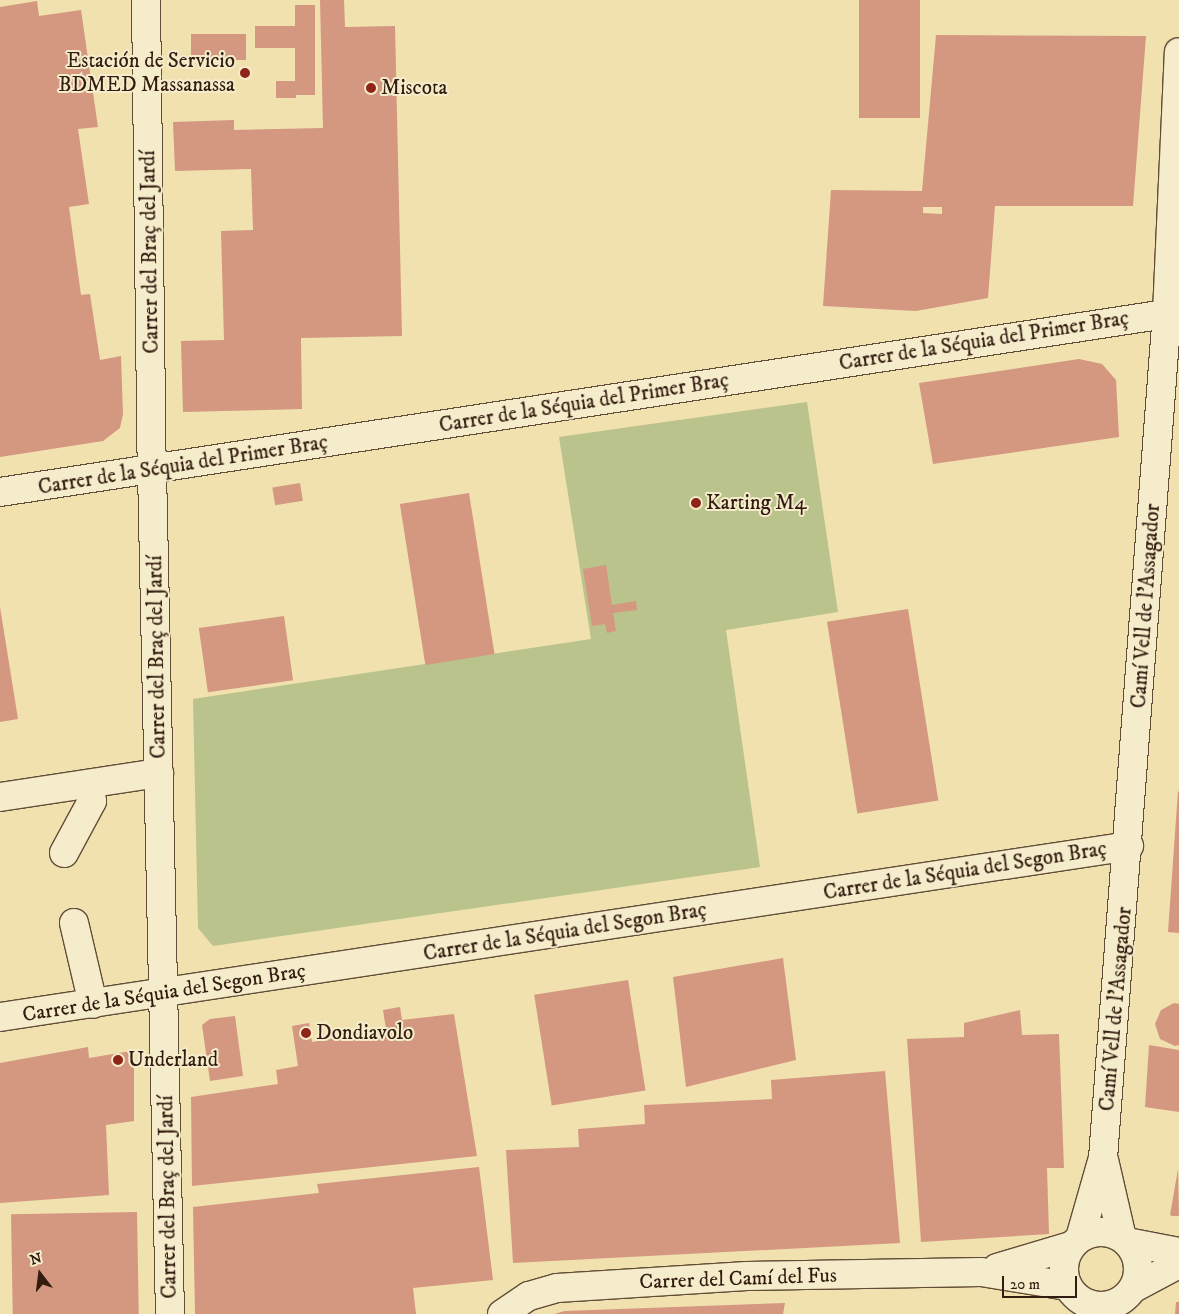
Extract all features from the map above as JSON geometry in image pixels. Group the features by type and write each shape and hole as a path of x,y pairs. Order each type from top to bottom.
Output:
{"street":[{"name":"Carrer del Braç del Jardí","path":"146,0 152,470 165,993 170,1314"},
{"name":"Camí Vell de l'Assagador","path":"1076,1242 1103,1158 1173,313 1179,67"},
{"name":"Carrer de la Séquia del Primer Braç","path":"0,492 1173,313"},
{"path":"0,796 160,773"},
{"path":"64,853 92,801 89,784"},
{"name":"Carrer de la Séquia del Segon Braç","path":"0,1017 1129,846"},
{"path":"74,923 92,1004"},
{"name":"Camí Vell de l'Assagador","path":"1103,1158 1125,1240"},
{"path":"1179,1252 1125,1240 1101,1231 1076,1242 1063,1265 1073,1298 1093,1306 1120,1302 1179,1264"},
{"path":"1120,1302 1139,1264 1125,1240"},
{"name":"Carrer del Camí del Fus","path":"502,1314 529,1296 557,1288 747,1276 981,1272 1076,1242"},
{"name":"Carrer del Camí del Fus","path":"981,1272 1073,1298"}],"green space":[{"path":"807,402 838,612 726,630 760,867 213,946 198,928 193,699 591,639 559,437"}],"building":[{"path":"320,0 344,0 345,27 395,26 402,336 301,338 302,409 183,412 181,341 224,340 221,231 253,230 251,169 175,171 173,122 234,120 234,130 323,128"},
{"path":"859,0 920,0 920,118 859,118"},
{"path":"37,1 39,16 81,10 98,127 78,129 89,204 69,207 81,295 90,294 100,360 121,356 123,414 120,428 103,441 0,457 0,7"},
{"path":"295,5 315,5 315,95 295,95"},
{"path":"255,26 295,26 295,48 255,48"},
{"path":"191,34 246,34 246,60 191,60"},
{"path":"936,35 1146,36 1133,206 995,206 988,298 916,311 823,306 831,190 922,191","holes":["923,207 942,207 942,214 923,213"]},
{"path":"276,81 296,81 296,98 276,98"},
{"path":"1079,359 1102,364 1116,380 1119,437 933,464 919,383"},
{"path":"300,483 303,501 275,505 272,487"},
{"path":"469,493 494,654 425,665 400,504"},
{"path":"606,565 612,605 636,601 637,610 613,613 616,631 607,633 605,624 592,626 583,569"},
{"path":"0,607 18,719 0,722"},
{"path":"908,609 938,801 857,813 827,622"},
{"path":"284,616 293,680 208,692 199,628"},
{"path":"1179,792 1179,933 1168,932"},
{"path":"783,958 796,1060 686,1087 673,977"},
{"path":"628,980 646,1091 552,1105 534,995"},
{"path":"1174,1003 1179,1004 1179,1045 1175,1046 1160,1039 1155,1024 1161,1010"},
{"path":"400,1007 402,1020 454,1014 477,1156 192,1186 191,1097 278,1084 276,1070 298,1066 292,1026 309,1023 312,1042 386,1029 383,1010"},
{"path":"1020,1010 1022,1035 1059,1034 1064,1168 1047,1168 1049,1234 921,1242 907,1039 964,1037 964,1023"},
{"path":"235,1016 243,1076 210,1081 202,1025 210,1019"},
{"path":"1149,1045 1179,1050 1179,1112 1145,1107"},
{"path":"88,1047 89,1058 131,1051 134,1062 134,1121 106,1125 109,1195 0,1203 0,1063"},
{"path":"885,1071 900,1243 513,1263 506,1150 579,1147 578,1129 645,1124 644,1105 772,1099 771,1080"},
{"path":"479,1167 493,1280 413,1288 416,1314 195,1314 193,1207 319,1193 317,1184"},
{"path":"1178,1169 1179,1216 1172,1216 1170,1215"},
{"path":"137,1212 139,1314 13,1314 11,1214"},
{"path":"1176,1302 1179,1302 1179,1314 1175,1314"},
{"path":"785,1303 783,1314 554,1314 565,1311"}],"place":[{"name":"Estación de Servicio BDMED Massanassa","path":"245,73"},
{"name":"Miscota","path":"371,88"},
{"name":"Karting M4","path":"696,503"},
{"name":"Dondiavolo","path":"306,1033"},
{"name":"Underland","path":"118,1060"}]}
